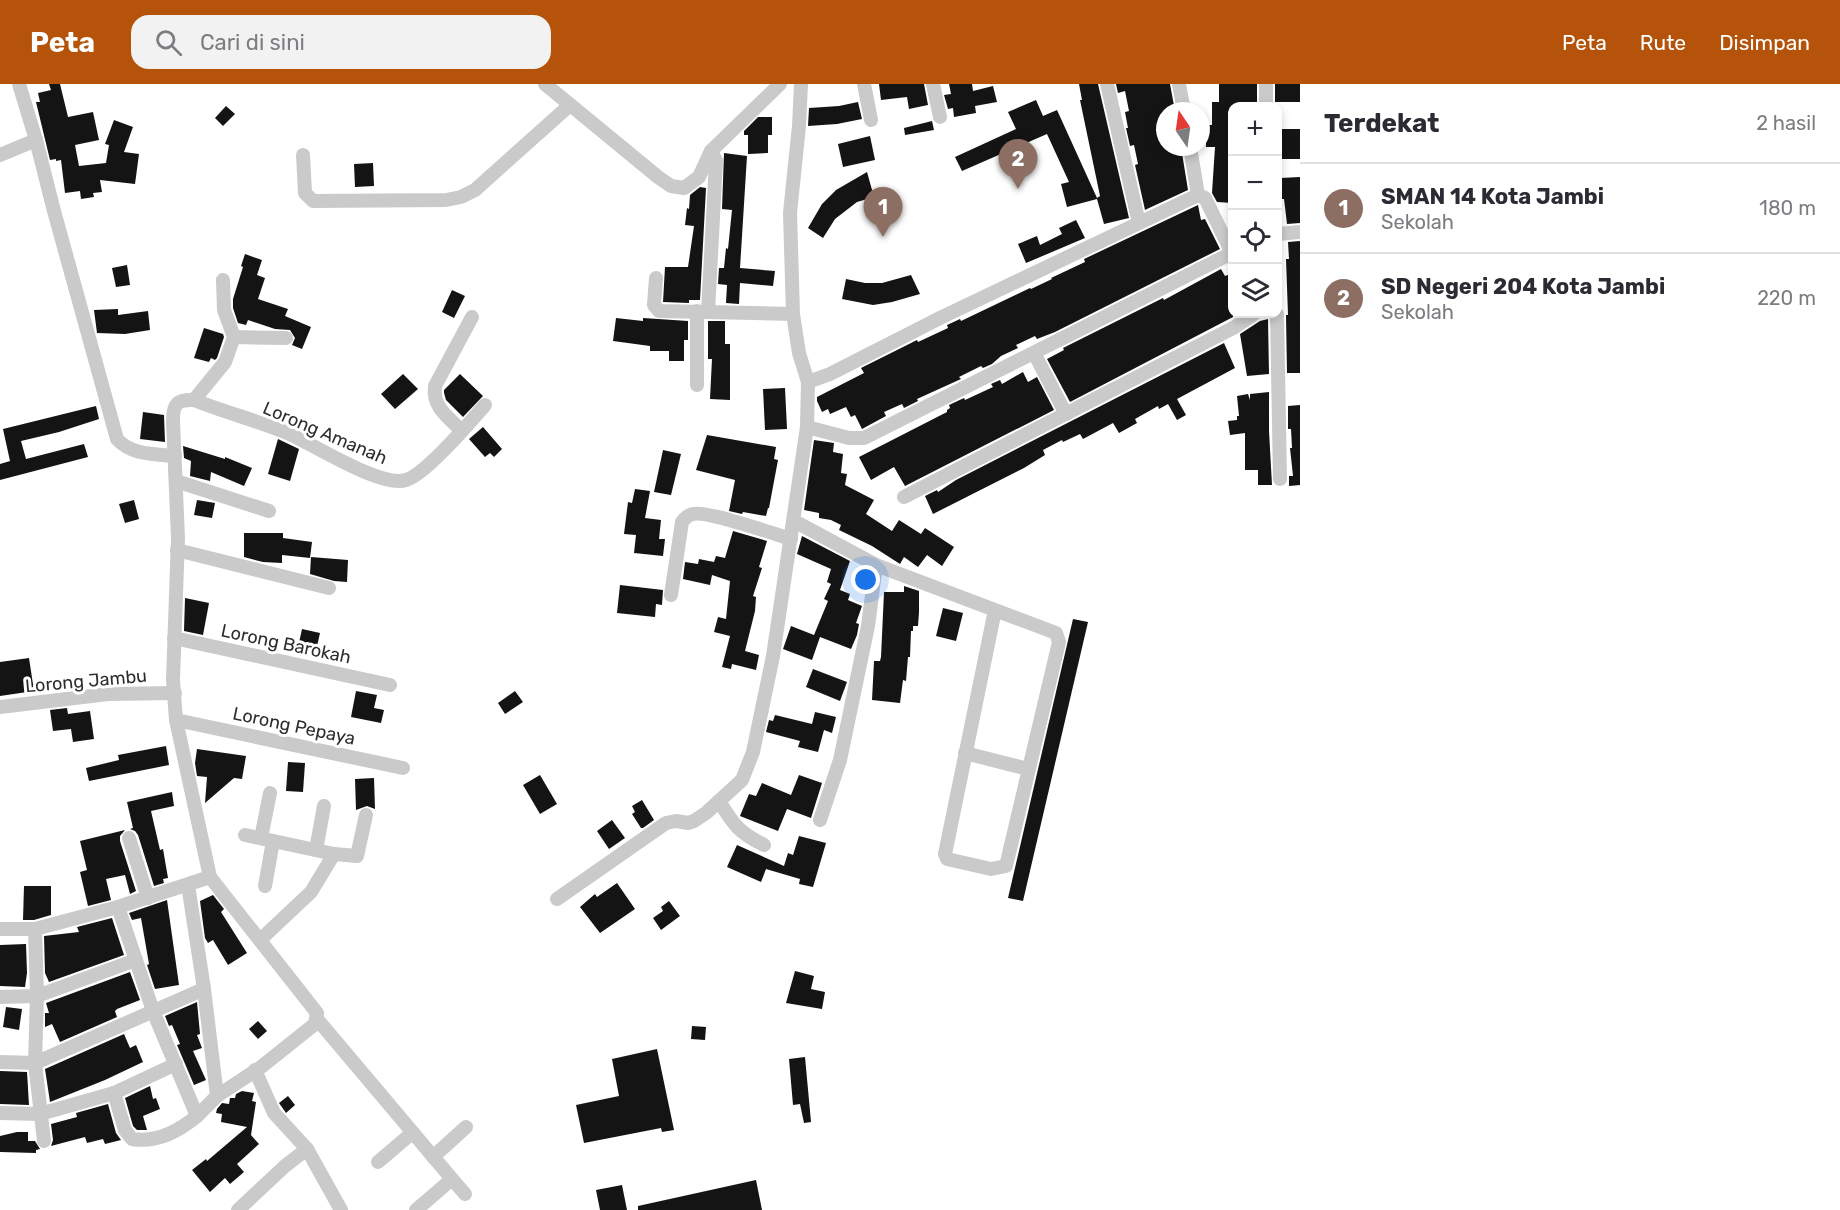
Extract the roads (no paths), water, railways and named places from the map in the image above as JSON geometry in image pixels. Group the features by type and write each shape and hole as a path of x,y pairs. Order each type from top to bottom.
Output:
{"street":[{"path":"19,84 117,439 123,446 135,451 175,456"},
{"path":"545,84 671,186 684,188 699,177 711,151 780,84"},
{"path":"557,899 666,823 676,821 688,823 706,813 742,780 753,752 773,656 807,427 808,382 799,353 793,314 790,213 801,84"},
{"path":"864,84 871,120"},
{"path":"933,84 940,117"},
{"path":"1107,84 1139,223"},
{"path":"1179,84 1182,102"},
{"path":"1266,84 1266,102"},
{"path":"303,155 305,193 313,201 446,200 461,197 475,190 570,105"},
{"path":"0,155 36,140"},
{"path":"697,385 716,160 711,151"},
{"path":"1192,156 1198,195"},
{"path":"808,382 830,374 942,317 1198,195 1205,198 1228,245"},
{"path":"1282,234 1300,232"},
{"path":"807,427 849,438 864,438 1228,256"},
{"path":"656,278 654,305 660,311 793,314"},
{"path":"114,1093 125,1130 132,1139 142,1140 177,1131 197,1116 217,1096 255,1071 317,1019 317,1013 210,877 176,720 173,680 177,550 173,412 176,404 184,399 194,400 225,362 234,337 224,310 223,280"},
{"path":"462,431 436,404 434,396 435,386 472,316"},
{"path":"904,497 1235,327 1248,318"},
{"path":"1277,318 1280,479"},
{"path":"234,337 286,338"},
{"path":"1034,353 1066,414"},
{"name":"Lorong Amanah","path":"194,400 286,433 366,472 396,481 410,478 420,471 462,431 485,405"},
{"path":"176,482 268,511"},
{"path":"671,595 682,522 694,513 709,515 791,538"},
{"path":"794,521 876,565 994,609 1056,633 1059,642 1006,866 991,869 947,859 945,854 994,609"},
{"path":"177,550 329,588"},
{"path":"820,820 840,760 868,626 876,565"},
{"name":"Lorong Barokah","path":"174,638 390,685"},
{"name":"Lorong Jambu","path":"0,707 108,694 175,693"},
{"name":"Lorong Pepaya","path":"176,720 403,768"},
{"path":"965,753 1028,769"},
{"path":"265,886 270,793"},
{"path":"719,801 736,827 747,837 764,845"},
{"path":"316,850 324,806"},
{"path":"244,835 334,854 357,856 366,815"},
{"path":"129,838 148,897"},
{"path":"260,940 311,892 334,854"},
{"path":"0,929 35,929 118,907 210,877"},
{"path":"188,885 217,1096"},
{"path":"118,907 153,1011 197,1116"},
{"path":"35,929 37,996 35,1063 44,1142"},
{"path":"0,997 37,996 136,960"},
{"path":"0,1062 35,1063 204,989"},
{"path":"317,1019 465,1194"},
{"path":"0,1113 40,1114 114,1093 176,1064"},
{"path":"255,1071 274,1113 307,1149 341,1210"},
{"path":"433,1157 466,1127"},
{"path":"378,1162 412,1133"},
{"path":"238,1210 285,1166 307,1149"},
{"path":"416,1210 452,1179"}],"place":[{"name":"SD Negeri 204 Kota Jambi","path":"1018,189"},
{"name":"SMAN 14 Kota Jambi","path":"883,237"}]}
